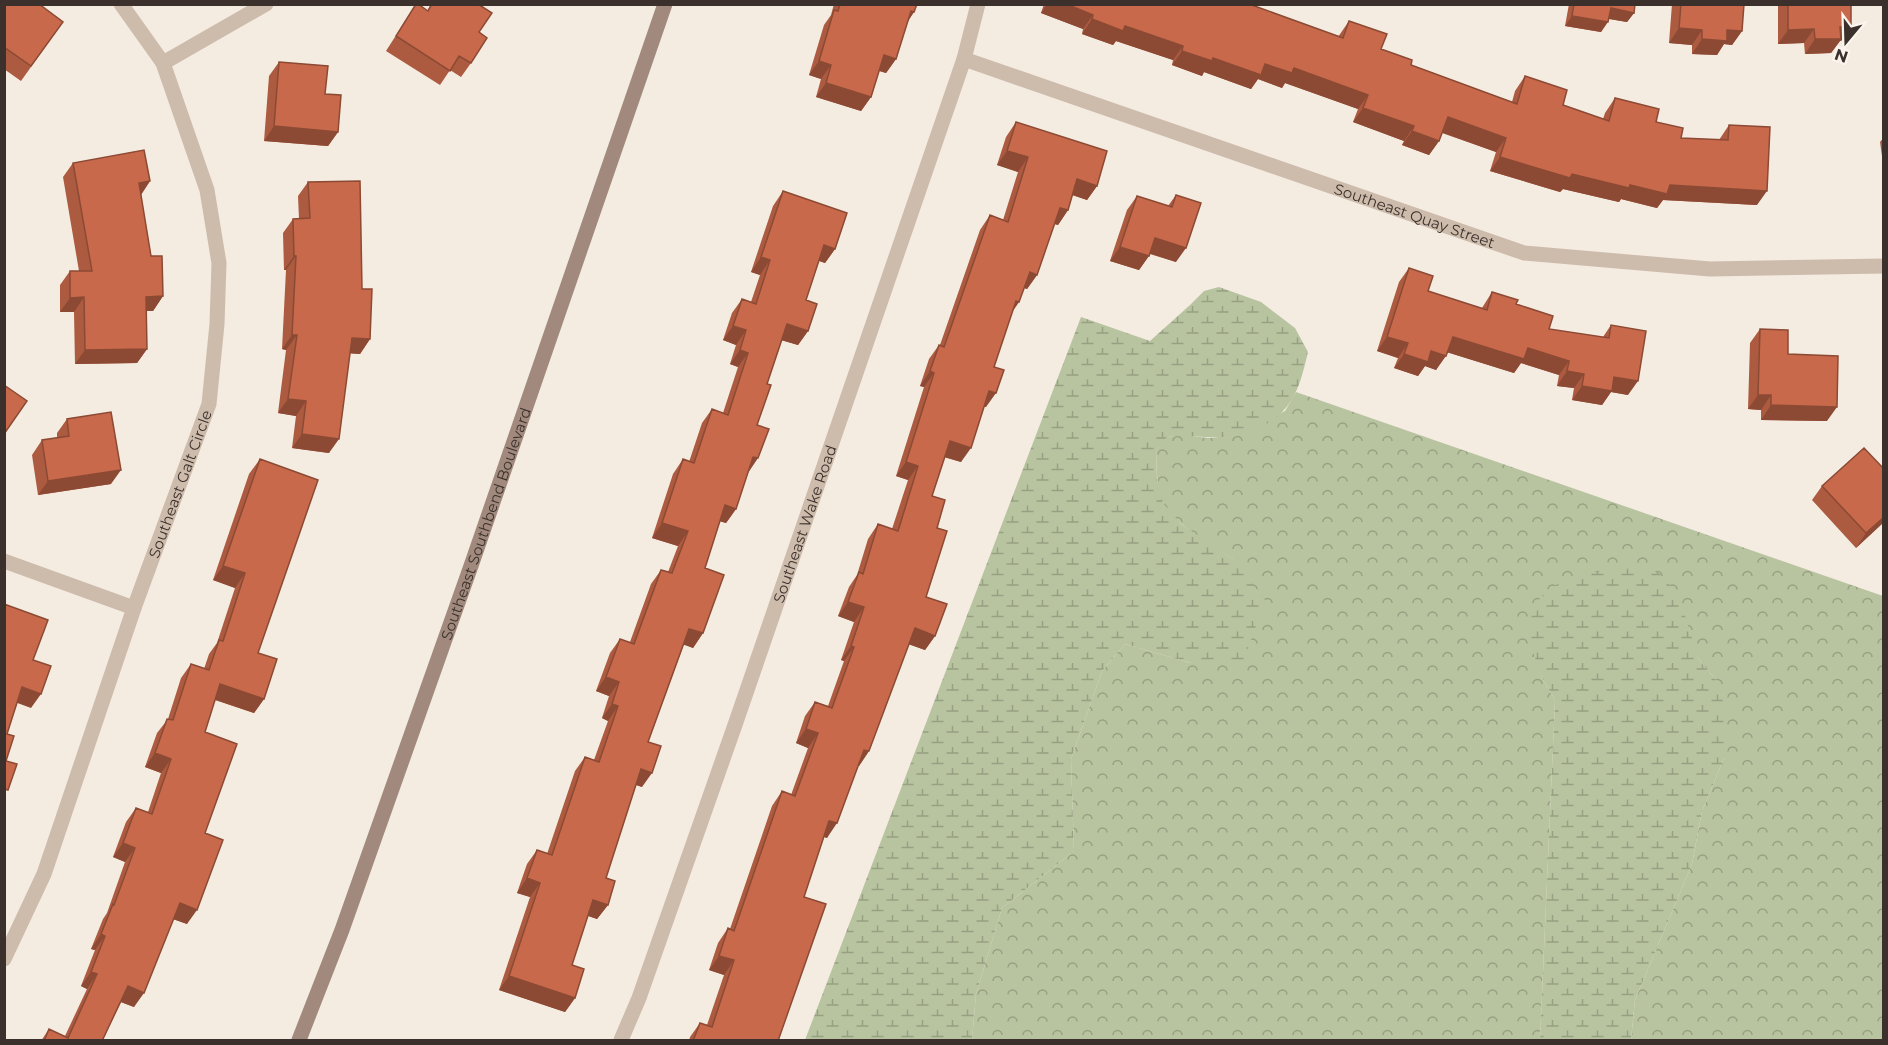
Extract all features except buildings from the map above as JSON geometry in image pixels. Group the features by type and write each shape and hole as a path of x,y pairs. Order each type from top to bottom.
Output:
{"street":[{"name":"Southeast Galt Circle","path":"4,959 44,874 134,608 208,404 217,324 219,263 207,190 163,63 122,4"},
{"path":"163,63 266,4"},
{"name":"Southeast Southbend Boulevard","path":"298,1041 350,908 472,563 664,4"},
{"name":"Southeast Wake Road","path":"621,1041 639,998 740,711 964,59 978,4"},
{"name":"Southeast Quay Street","path":"964,59 1244,158 1524,253 1710,269 1884,266"},
{"path":"4,561 134,608"}],"green space":[{"path":"1219,287 1261,302 1295,328 1308,352 1293,398 1279,415 1269,422 1251,432 1234,437 1167,437 1156,451 1157,479 1163,503 1181,524 1233,559 1265,600 1244,660 1191,663 1125,644 1102,671 1071,759 1074,851 1002,908 976,994 972,1040 805,1040 1081,317 1150,341 1204,291"},
{"path":"1296,392 1883,596 1883,1040 1631,1040 1635,1000 1692,864 1702,811 1724,758 1717,681 1699,660 1690,638 1537,659 1542,678 1555,700 1540,1040 972,1040 976,994 1002,908 1074,851 1071,759 1102,671 1125,644 1191,663 1233,559 1194,534 1168,511 1159,491 1156,451 1166,437 1184,435 1208,438 1231,437 1285,411"},
{"path":"1642,567 1659,573 1678,594 1699,660 1717,681 1726,712 1724,758 1702,811 1692,864 1635,1000 1631,1040 1540,1040 1555,700 1542,678 1528,637 1530,615 1547,590 1568,578 1593,572"}]}
